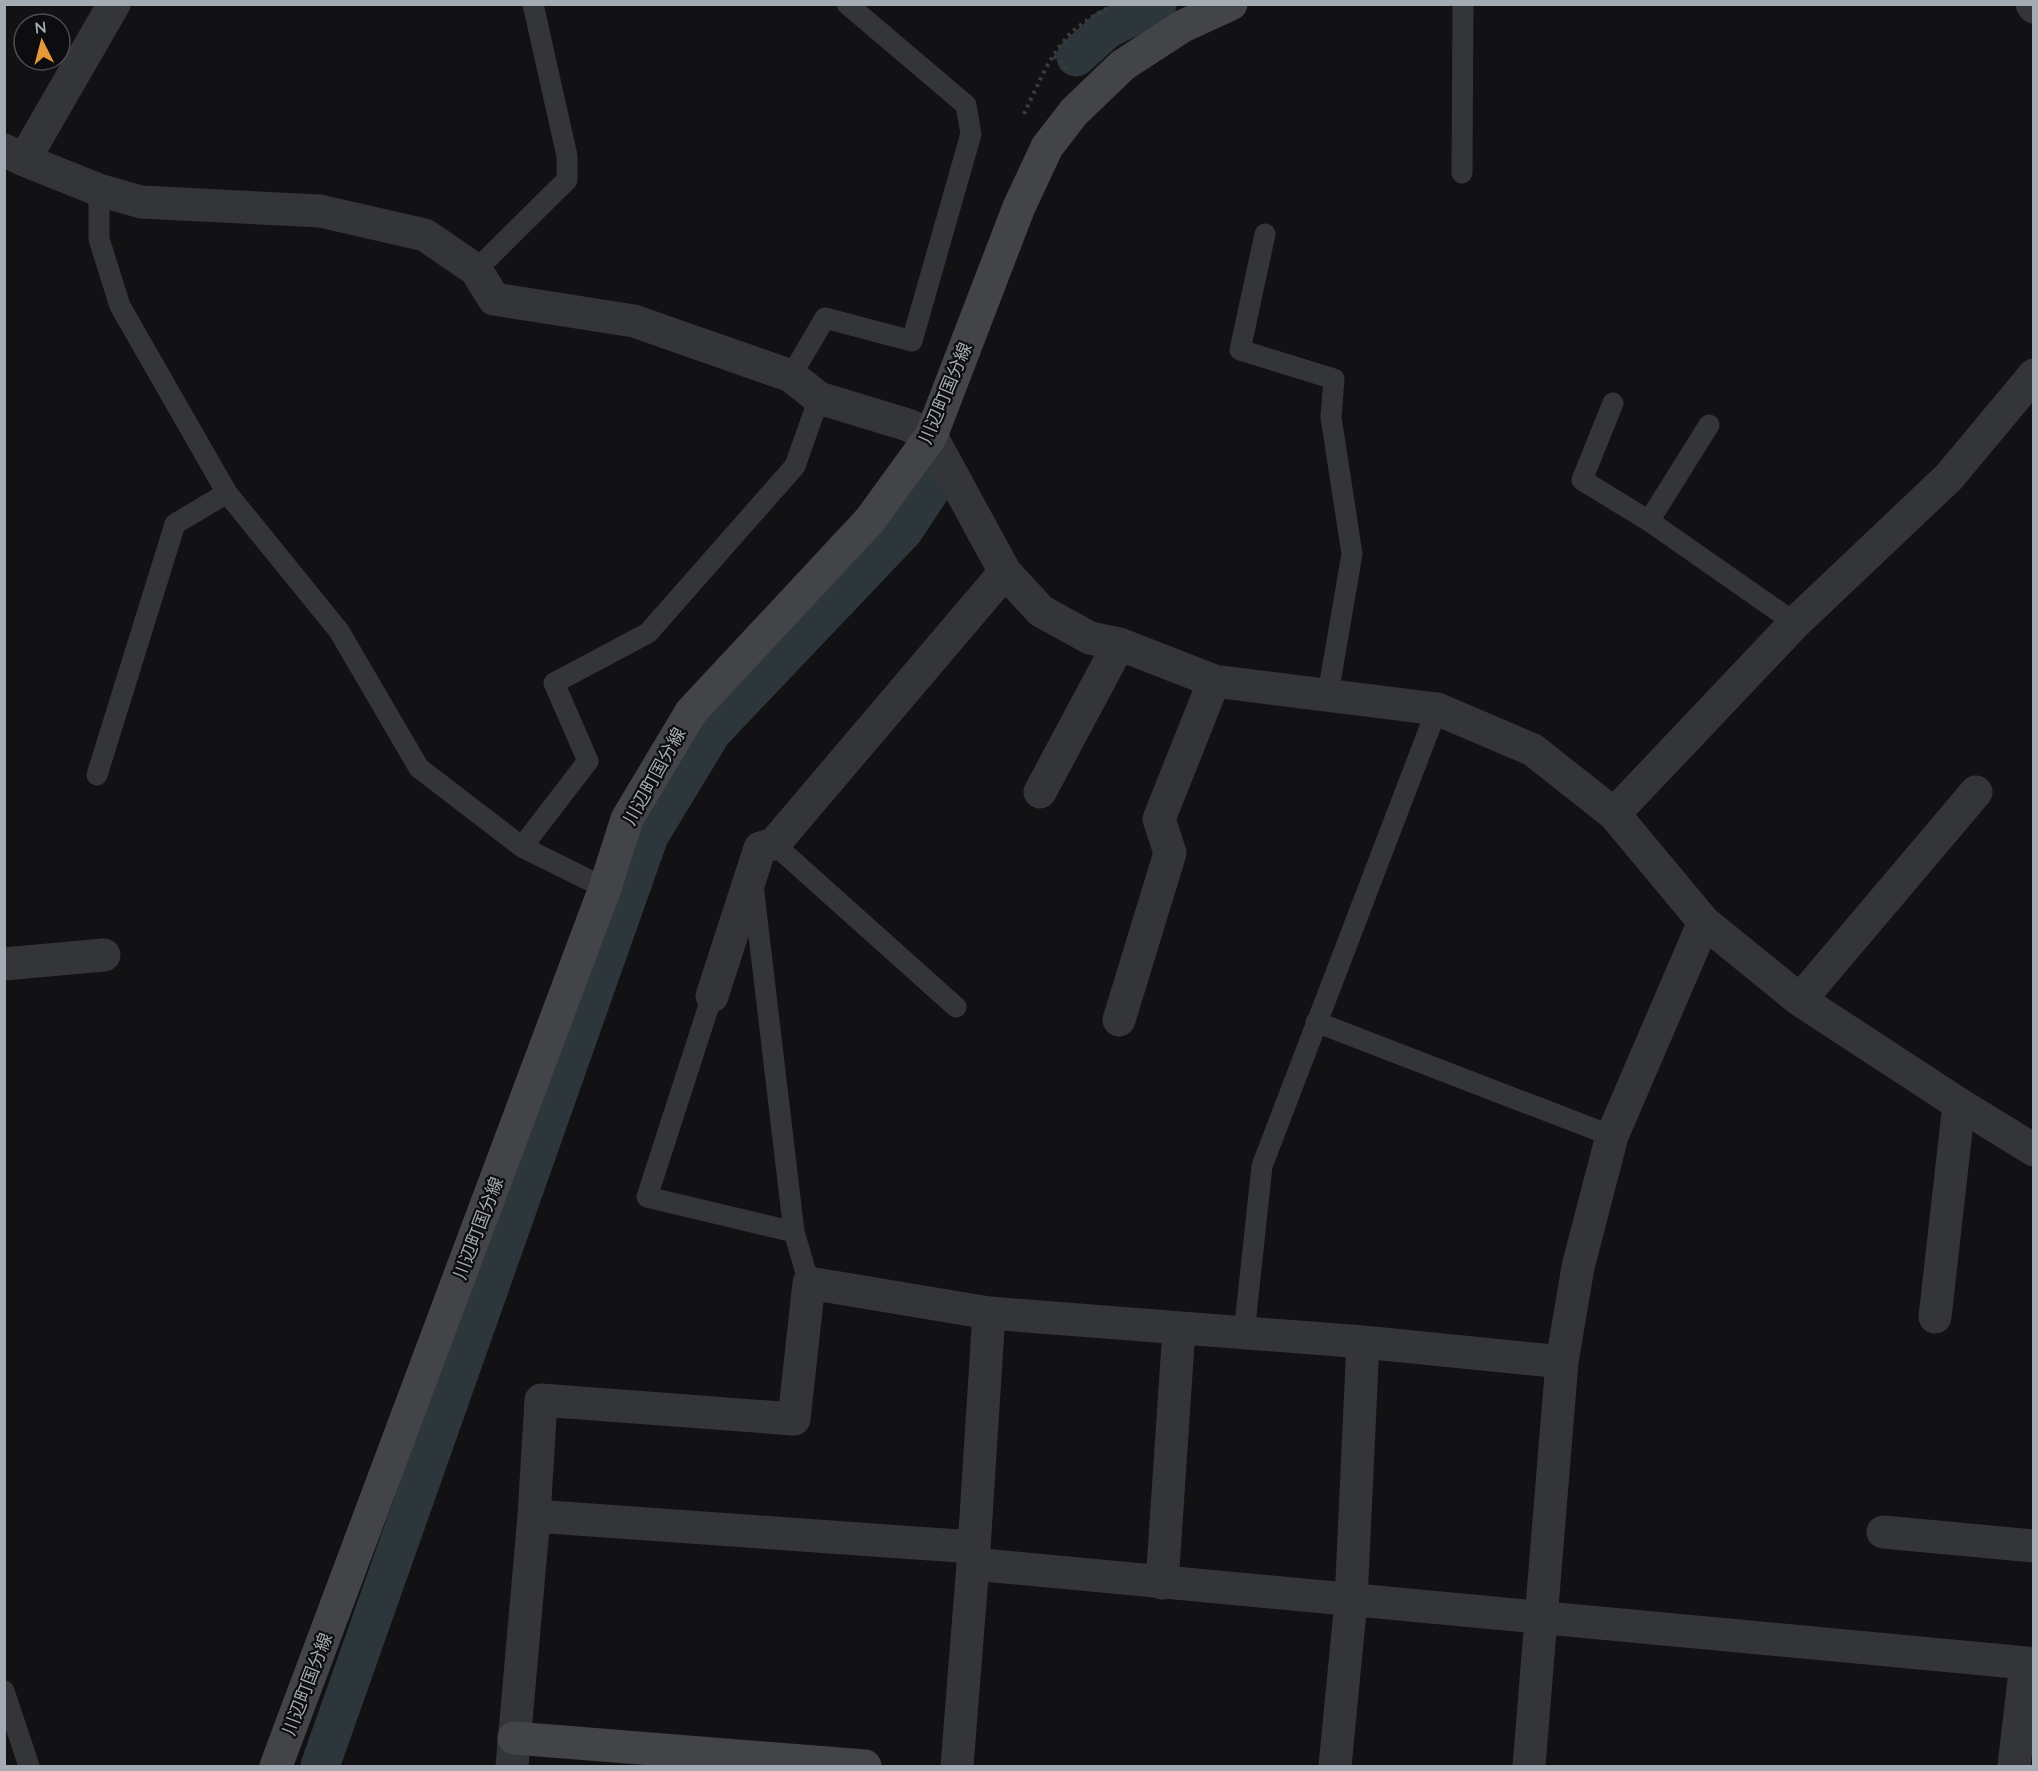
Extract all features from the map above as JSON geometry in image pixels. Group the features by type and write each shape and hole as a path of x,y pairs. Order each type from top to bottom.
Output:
{"street":[{"path":"114,4 14,155 99,190 141,202 320,210 425,235 476,270 494,299 633,321 791,376 819,398 908,425 931,436 1005,572 1041,611 1090,638 1119,644 1214,681 1437,709 1533,750 1614,814 1704,922 1800,1000 2034,1150"},
{"name":"川辺町国分線","path":"276,1767 605,888 627,819 691,712 870,520 931,436 1019,207 1047,147 1074,112 1123,65 1183,26 1231,4"},
{"path":"1614,814 1795,623 1949,477 2034,375"},
{"path":"712,996 760,848 774,844 1005,572"},
{"path":"1040,792 1119,644"},
{"path":"1119,1020 1170,853 1159,819 1214,681"},
{"path":"1800,1000 1976,792"},
{"path":"1529,1767 1562,1362 1578,1267 1612,1136 1704,922"},
{"path":"4,964 104,955"},
{"path":"1935,1317 1959,1104"},
{"path":"865,1767 513,1752 534,1516 541,1400 794,1419 809,1283 989,1313 1363,1342 1562,1362"},
{"path":"957,1767 989,1313"},
{"path":"1162,1582 1179,1329"},
{"path":"1335,1767 1351,1601 1363,1342"},
{"path":"534,1516 973,1555 1162,1582 1351,1601 2026,1663 2014,1767"},
{"path":"1883,1532 2034,1546"}],"lane":[{"path":"476,270 567,180 567,156 533,4"},
{"path":"791,376 825,318 912,340 971,134 966,105 847,4"},
{"path":"1462,173 1463,4"},
{"path":"99,190 99,239 120,306 227,493 339,631 419,768 522,848 605,888"},
{"path":"1265,234 1240,350 1334,380 1331,417 1352,554 1328,694"},
{"path":"522,848 588,761 554,683 648,633 795,466 819,398"},
{"path":"1613,403 1582,480 1649,521 1795,623"},
{"path":"1649,521 1709,425"},
{"path":"97,775 175,524 227,493"},
{"path":"1244,1334 1262,1166 1437,709"},
{"path":"774,844 956,1007"},
{"path":"752,873 794,1232 809,1283"},
{"path":"712,996 647,1197 794,1232"},
{"path":"1316,1022 1612,1136"},
{"path":"4,1691 28,1767"}],"waterway":[{"path":"1076,57 1107,29 1157,4"},
{"path":"320,1766 649,836 712,732 904,530 933,486"}]}
